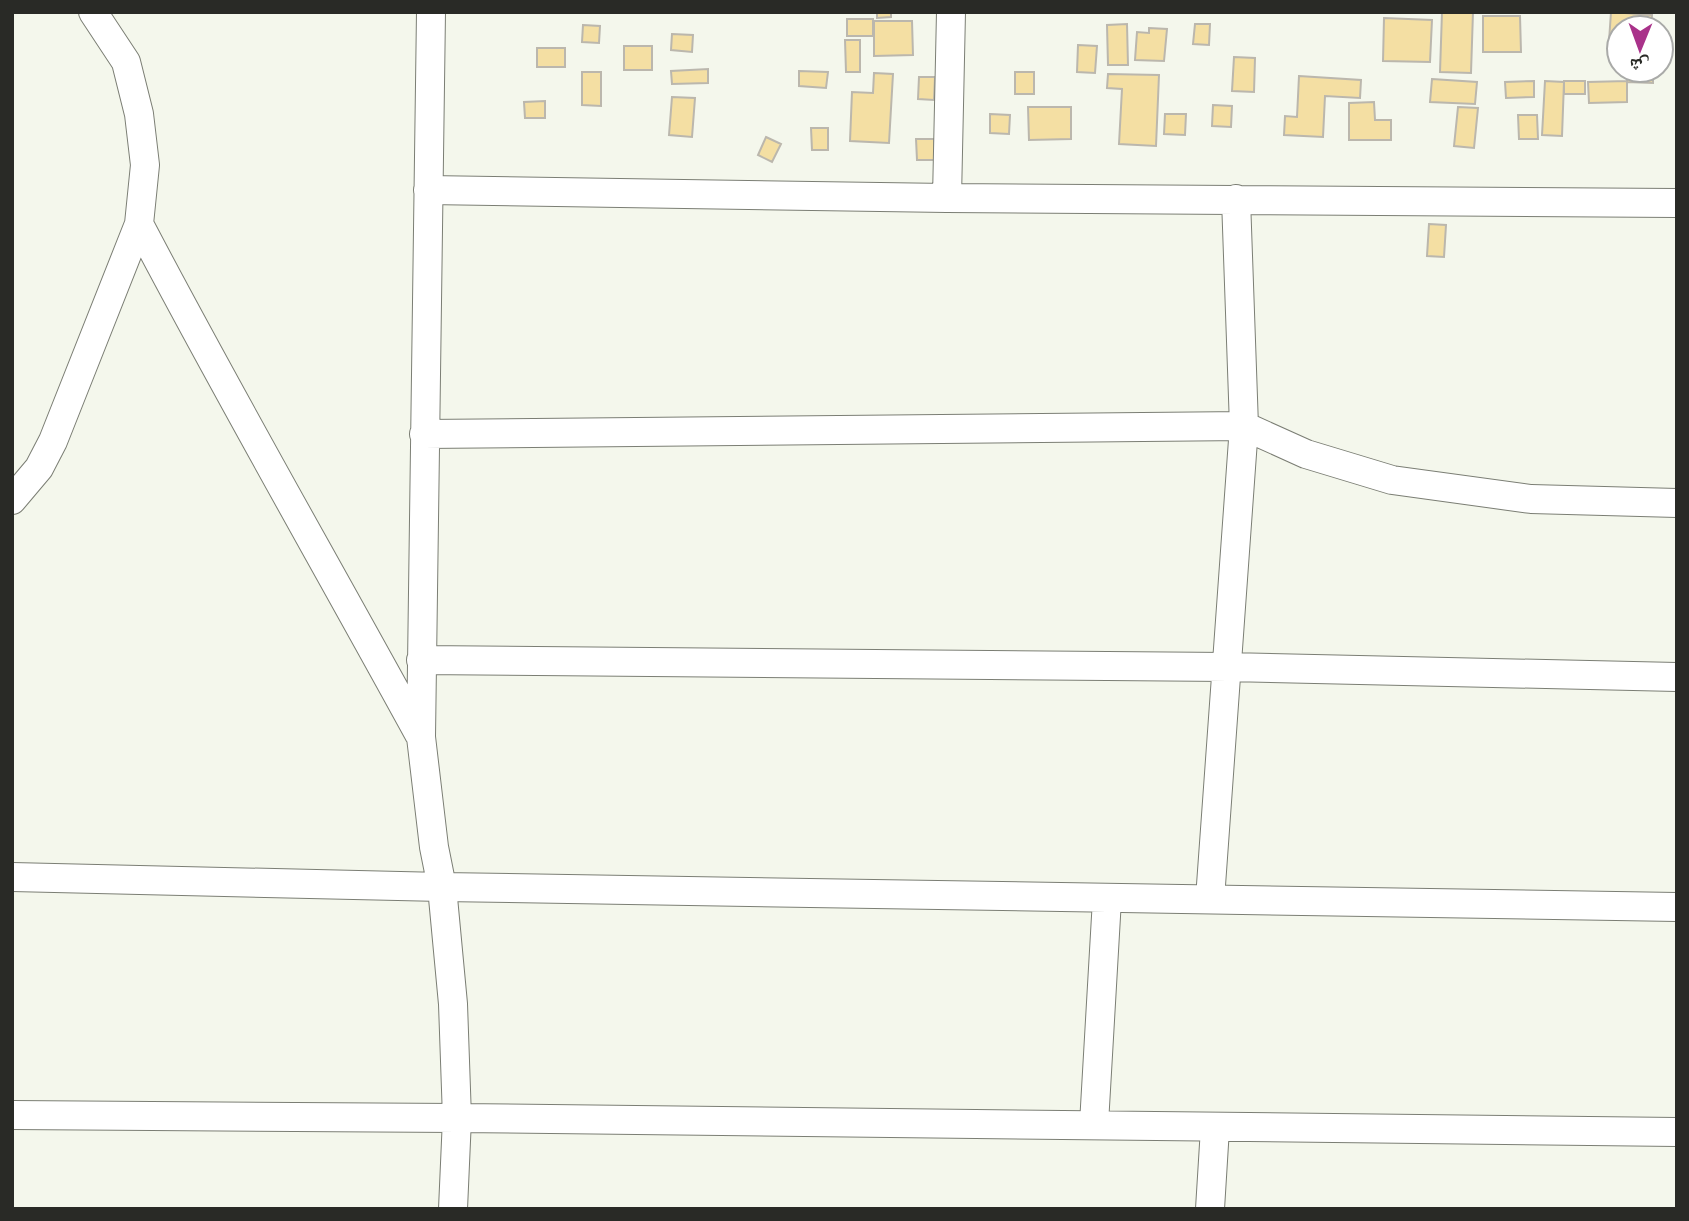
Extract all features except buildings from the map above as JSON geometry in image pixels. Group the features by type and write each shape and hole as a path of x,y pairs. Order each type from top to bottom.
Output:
{"street":[{"path":"12,500 39,468 53,440 139,224 145,165 139,114 126,62 93,12"},
{"path":"431,12 421,737 434,847 442,887 453,1004 457,1118 453,1209"},
{"path":"947,198 951,12"},
{"path":"428,190 947,198 1677,203"},
{"path":"1210,899 1244,426 1236,200"},
{"path":"139,224 210,361 269,460 421,737"},
{"path":"424,434 1244,426 1306,454 1392,480 1531,499 1677,503"},
{"path":"421,660 1228,667 1677,677"},
{"path":"12,877 1107,899 1677,907"},
{"path":"1094,1124 1107,899"},
{"path":"12,1115 1677,1132"},
{"path":"1210,1209 1215,1128"}]}
